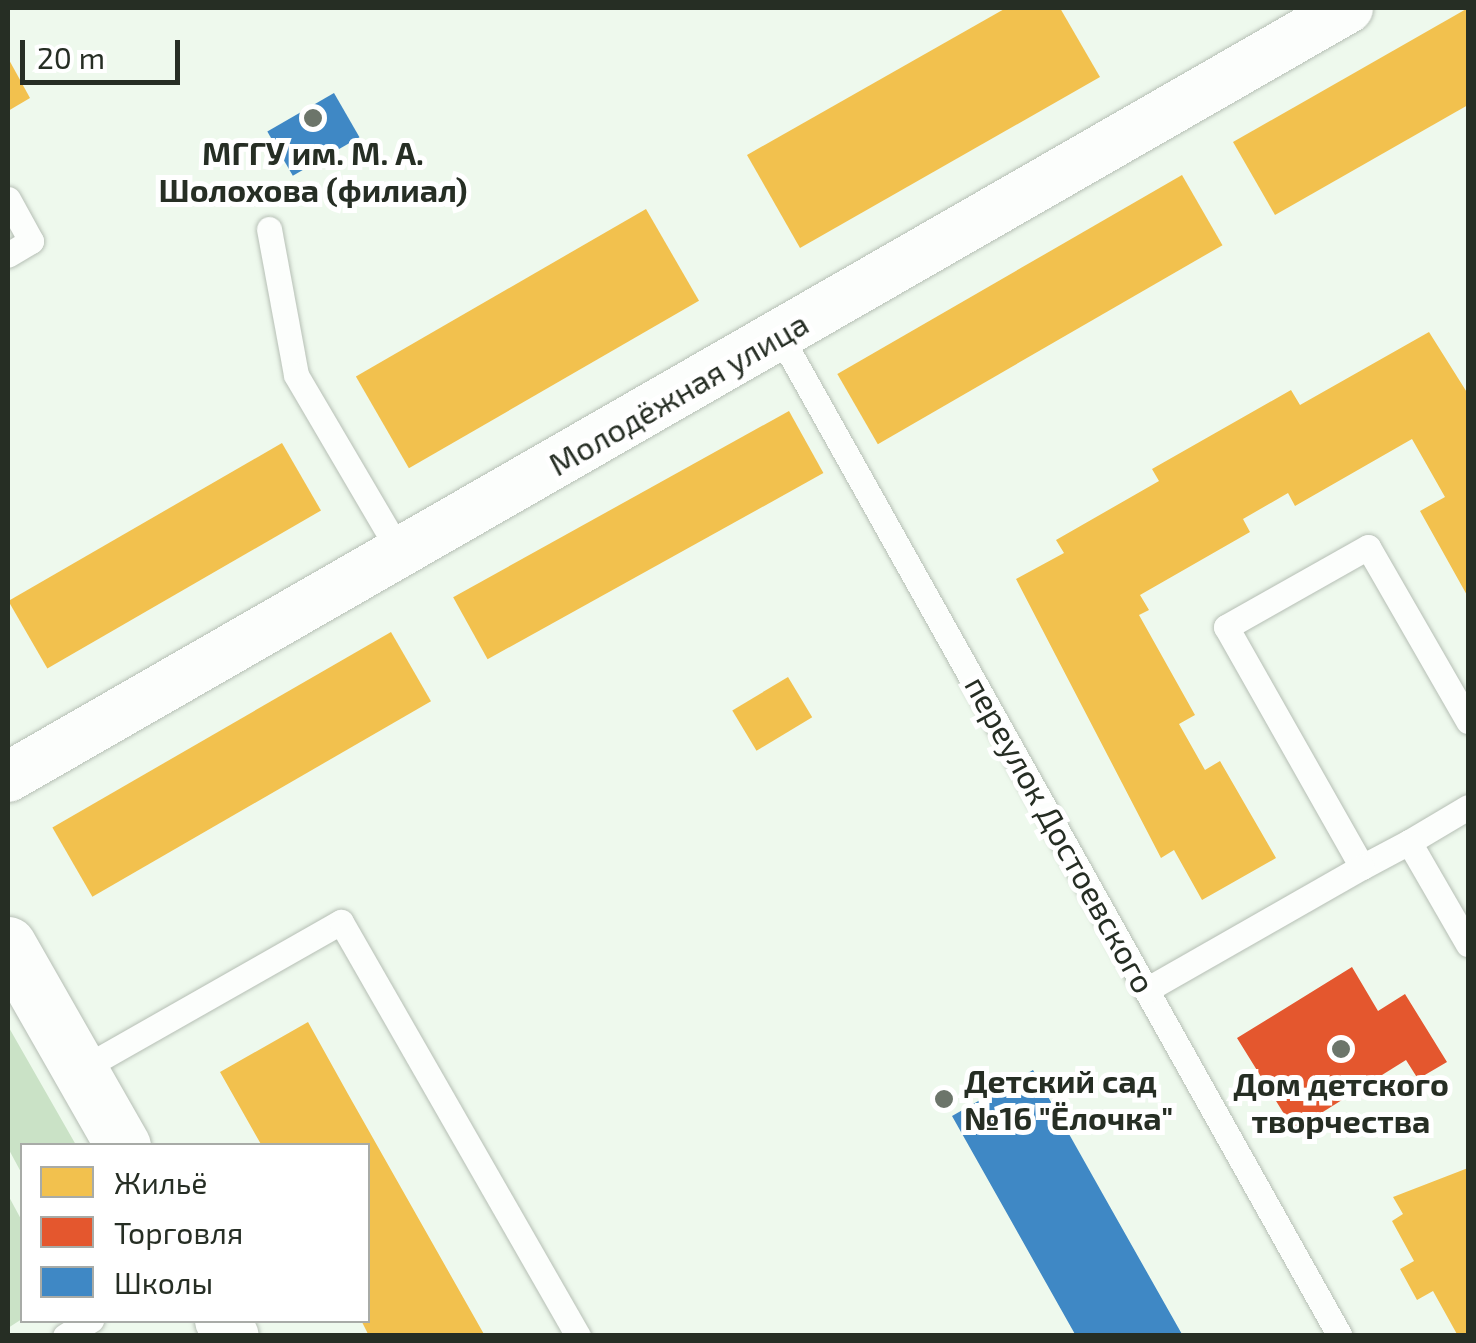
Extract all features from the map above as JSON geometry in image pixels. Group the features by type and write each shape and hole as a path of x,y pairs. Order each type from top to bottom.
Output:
{"main road":[{"path":"8,944 120,1143"}],"street":[{"name":"Молодёжная улица","path":"8,778 1348,8"}],"lane":[{"path":"8,199 32,241 8,255"},
{"path":"268,228 296,375 400,552"},
{"name":"переулок Достоевского","path":"779,334 1340,1336"},
{"path":"1362,867 1226,626 1368,547 1468,721"},
{"path":"1148,989 1468,808"},
{"path":"1409,842 1468,944"},
{"path":"80,1070 342,922 578,1336"}],"green space":[{"path":"8,1026 75,1143 20,1143 20,1170 8,1148"},
{"path":"8,1195 20,1217 20,1320 8,1328"}],"building: Жильё":[{"path":"1006,8 1060,8 1100,77 800,248 747,155"},
{"path":"1468,8 1468,105 1275,215 1233,142"},
{"path":"8,58 30,98 8,111"},
{"path":"1182,175 1222,245 878,444 837,374"},
{"path":"646,209 699,301 409,468 356,377"},
{"path":"1429,332 1468,394 1468,597 1420,511 1445,497 1412,439 1295,506 1288,493 1243,519 1250,532 1140,595 1149,610 1139,615 1195,715 1179,724 1205,770 1220,761 1276,858 1202,900 1174,850 1161,858 1016,579 1064,553 1056,540 1159,481 1152,469 1291,390 1300,405"},
{"path":"789,411 823,473 488,659 453,597"},
{"path":"282,443 321,511 47,669 8,601"},
{"path":"391,632 431,701 92,897 52,828"},
{"path":"788,677 812,717 756,751 732,710"},
{"path":"308,1022 485,1336 369,1336 362,1323 370,1323 370,1143 260,1143 220,1072"},
{"path":"1468,1168 1468,1336 1458,1336 1433,1291 1417,1300 1400,1269 1414,1261 1392,1221 1403,1214 1393,1197"}],"building: Торговля":[{"name":"Дом детского творчества","path":"1352,967 1378,1011 1405,994 1447,1062 1418,1079 1406,1060 1294,1130 1237,1038"}],"building: Школы":[{"path":"334,93 360,137 293,176 267,132"},
{"path":"1033,1070 1183,1336 1076,1336 952,1116"}],"place":[{"name":"МГГУ им. М. А. Шолохова (филиал)","path":"313,118"},
{"name":"Дом детского творчества","path":"1341,1049"},
{"name":"Детский сад №16 \"Ёлочка\"","path":"944,1099"}]}
